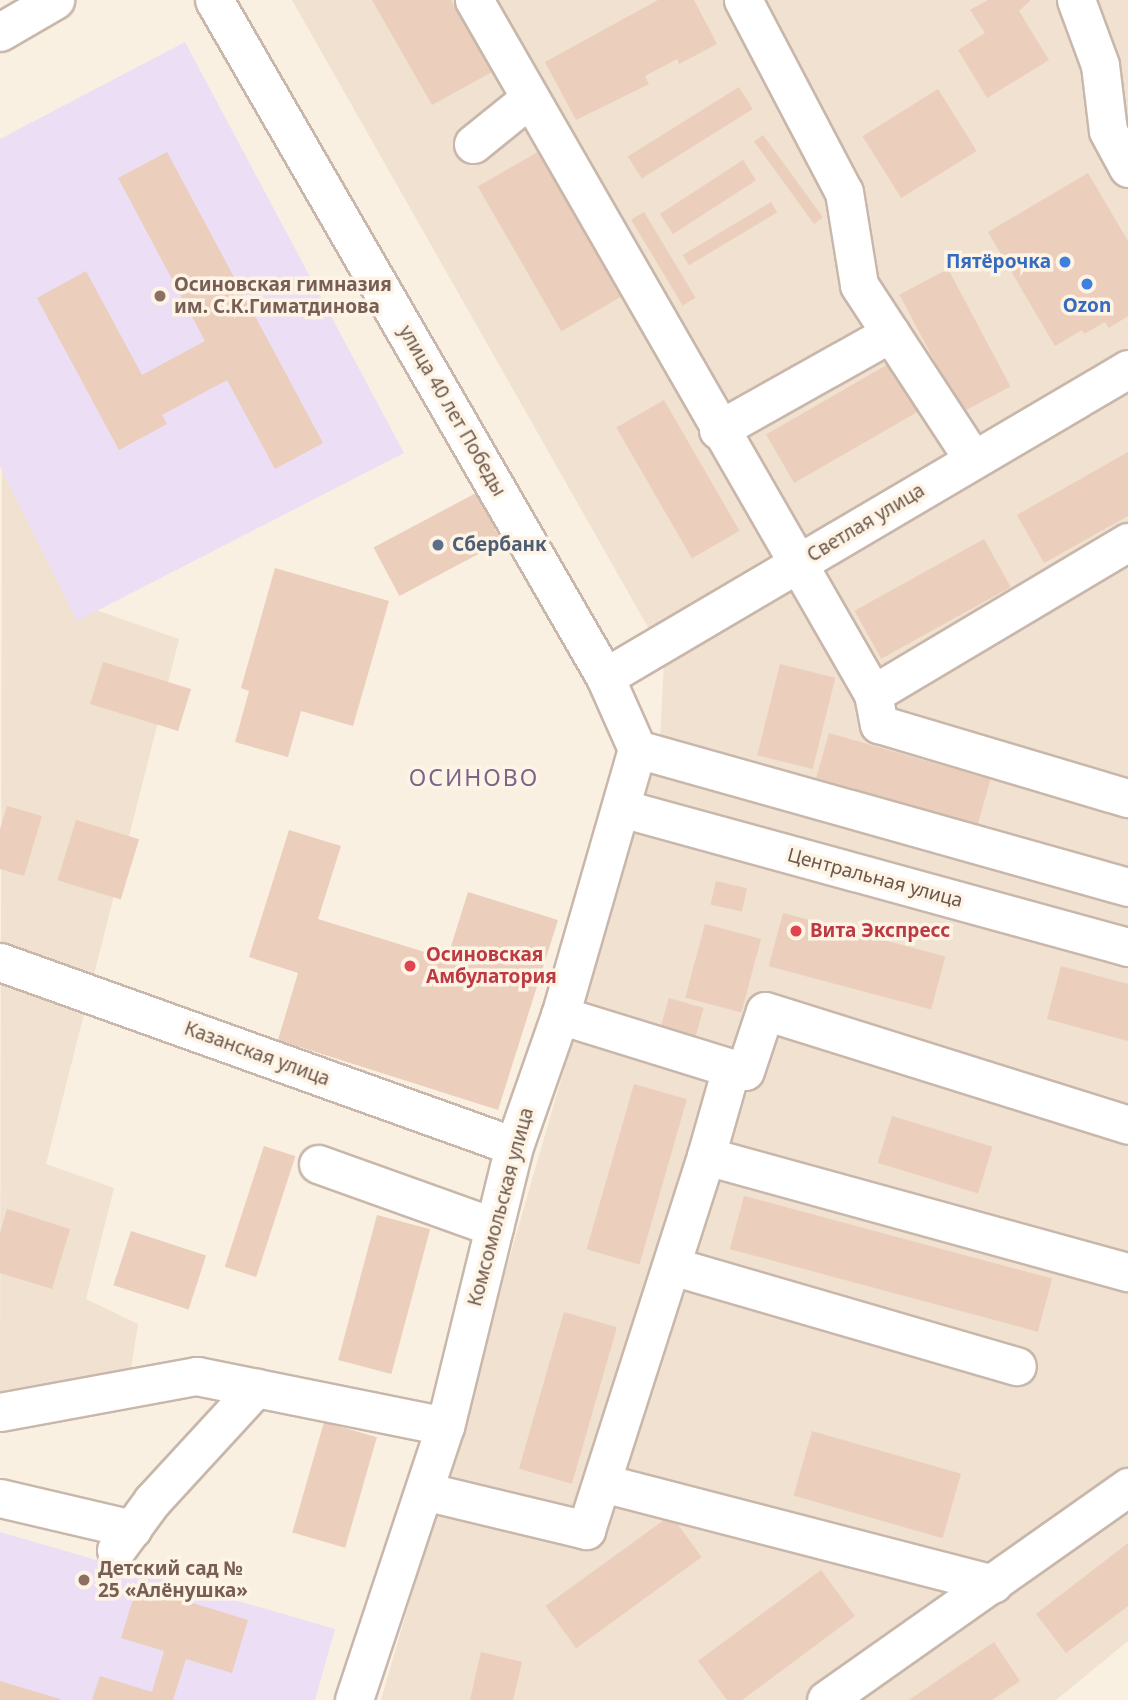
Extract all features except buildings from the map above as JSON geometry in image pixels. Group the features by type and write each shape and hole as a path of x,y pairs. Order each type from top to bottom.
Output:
{"street":[{"path":"0,32 55,0"},
{"name":"улица 40 лет Победы","path":"214,0 605,677"},
{"path":"474,0 795,566 873,694 879,724 1128,798"},
{"path":"743,0 844,192 859,285 972,459"},
{"path":"1076,0 1100,65 1108,131 1128,168"},
{"path":"473,144 530,98"},
{"path":"718,430 891,333"},
{"name":"Светлая улица","path":"605,677 1128,369"},
{"path":"873,694 1128,542"},
{"path":"605,677 637,749 1128,887"},
{"name":"Комсомольская улица","path":"354,1700 445,1426 514,1146 559,1015 637,749"},
{"name":"Центральная улица","path":"621,808 1128,947"},
{"name":"Казанская улица","path":"0,962 514,1146"},
{"path":"559,1015 745,1071 765,1011 1128,1125"},
{"path":"424,1491 586,1530 672,1266 731,1068"},
{"path":"706,1156 1128,1272"},
{"path":"318,1164 494,1227"},
{"path":"672,1266 1017,1366"},
{"path":"0,1412 197,1376 445,1426"},
{"path":"0,1498 124,1539 257,1388"},
{"path":"603,1483 993,1584"},
{"path":"826,1700 1128,1487"}],"shaded area":[{"path":"292,0 1128,0 1128,353 649,629"},
{"name":"Осиновская гимназия им. С.К.Гиматдинова","path":"185,42 404,453 77,621 0,466 0,139"},
{"path":"1128,390 1128,1641 1056,1700 381,1700 660,739 664,662"},
{"path":"2,465 67,600 179,639 46,1164 114,1188 86,1299 138,1324 129,1382 0,1400"},
{"name":"Детский сад № 25 «Алёнушка»","path":"0,1532 335,1629 315,1700 0,1700"}],"place":[{"name":"Пятёрочка","path":"1065,262"},
{"name":"Ozon","path":"1087,284"},
{"name":"Осиновская гимназия им. С.К.Гиматдинова","path":"160,296"},
{"name":"Сбербанк","path":"438,545"},
{"name":"Вита Экспресс","path":"796,931"},
{"name":"Осиновская Амбулатория","path":"410,966"},
{"name":"Детский сад № 25 «Алёнушка»","path":"84,1580"}],"district":[{"name":"ОСИНОВО","path":"474,777"}]}
